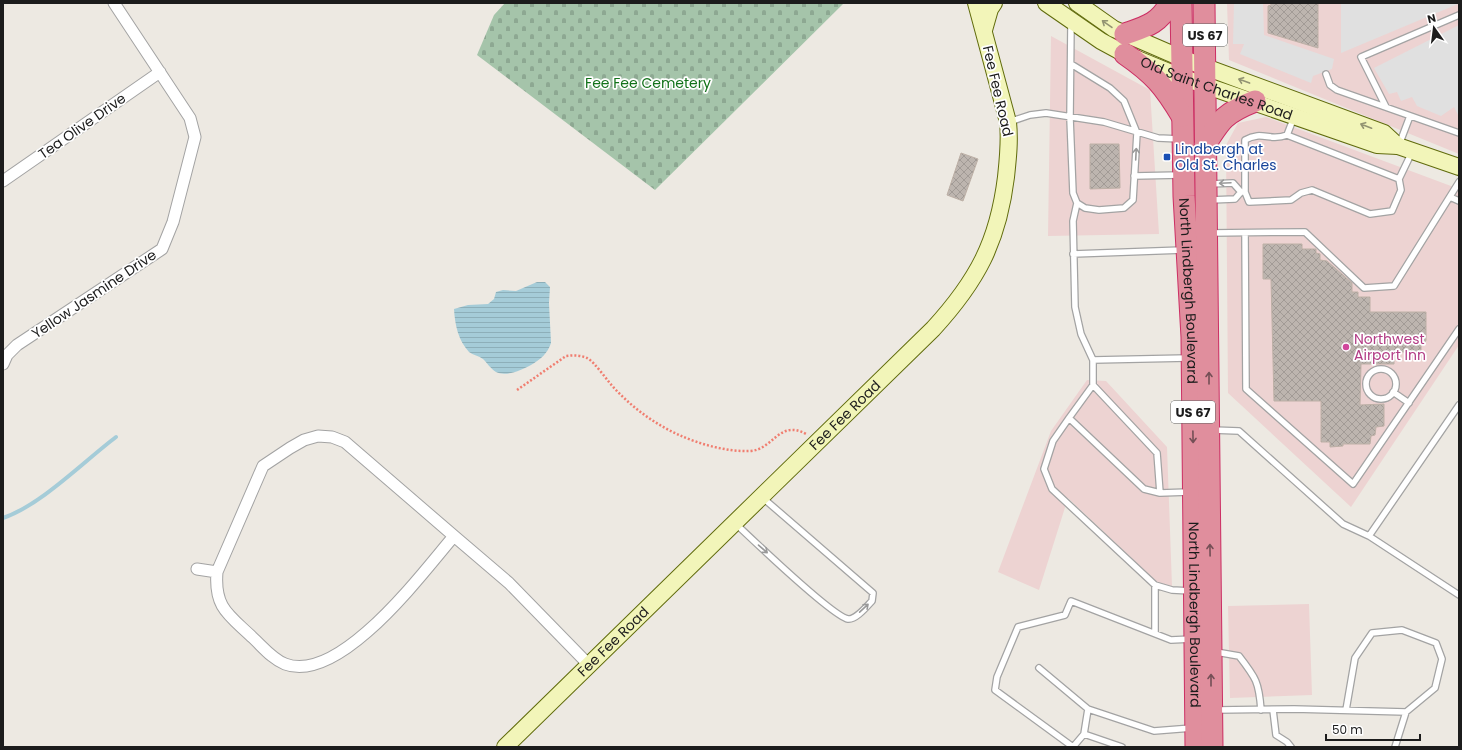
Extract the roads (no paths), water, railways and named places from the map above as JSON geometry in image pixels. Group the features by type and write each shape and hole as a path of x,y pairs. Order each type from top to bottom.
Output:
{"highway":[{"path":"1170,3 1150,26 1125,44 1159,81 1182,117"},
{"name":"North Lindbergh Boulevard","path":"1181,3 1183,175 1192,358 1194,591 1203,645 1211,710 1212,747"},
{"name":"North Lindbergh Boulevard","path":"1196,738 1203,645 1209,430 1205,192 1204,3"},
{"path":"1205,145 1218,124 1233,110 1255,101"}],"street":[{"name":"Yellow Jasmine Drive","path":"3,364 7,355 17,345 162,249 173,222 195,137 190,118 114,3"},
{"name":"Fee Fee Road","path":"505,747 933,329 950,310 969,284 987,252 1002,208 1010,142 1008,122 976,3"},
{"path":"984,30 990,8 994,3"},
{"name":"Old Saint Charles Road","path":"1046,3 1101,41 1125,44 1205,76 1384,133 1406,148"},
{"name":"Old Saint Charles Road","path":"1077,3 1114,29 1125,44"},
{"name":"Tea Olive Drive","path":"3,180 160,72"},
{"name":"Old Saint Charles Road","path":"1205,76 1255,101 1377,145 1406,148 1459,167"},
{"path":"454,536 374,627 339,654 310,666 286,664 274,657 224,610 218,598 216,585 217,572 263,466 304,440 318,436 332,437 345,442 509,583 589,665"},
{"path":"197,569 217,572"}],"lane":[{"path":"1386,107 1362,57 1459,15"},
{"path":"1071,21 1070,118 1073,193 1077,203 1073,221 1075,307 1081,334 1093,360 1093,385 1053,441 1044,469 1052,488 1155,585 1172,590 1194,591"},
{"path":"1071,64 1110,88 1124,101 1137,133 1133,200 1124,208 1099,210 1085,208 1077,203"},
{"path":"1326,74 1330,85 1337,90 1459,133"},
{"path":"1008,122 1030,115 1046,113 1070,118 1104,122 1158,138 1182,140"},
{"path":"1287,135 1295,115"},
{"path":"1205,192 1233,183 1243,192 1249,202 1291,200 1301,193 1312,190 1370,214 1392,211 1401,190 1399,179 1406,148 1410,116"},
{"path":"1205,192 1235,199 1243,192 1245,140 1254,135 1280,138 1287,135 1399,179"},
{"path":"1134,176 1183,175"},
{"path":"1206,233 1305,232 1364,288 1394,286 1459,182"},
{"path":"1450,197 1459,201"},
{"path":"1245,232 1246,389 1353,484 1459,329"},
{"path":"1073,254 1187,249"},
{"path":"1093,360 1192,358"},
{"path":"1378,369 1388,371 1394,378 1395,388 1393,392 1386,398 1381,399 1372,396 1366,384 1370,374 1378,369"},
{"path":"1093,385 1157,453 1160,493"},
{"path":"1393,392 1408,403"},
{"path":"1369,536 1457,412 1459,405"},
{"path":"1069,418 1144,489 1160,493 1194,492"},
{"path":"1209,430 1239,431 1343,524 1369,536 1459,595"},
{"path":"734,523 823,602 844,617 849,619 854,618 872,601 873,593 762,497"},
{"path":"1155,585 1155,633"},
{"path":"1088,709 1084,734 1074,747 995,690 997,677 1018,627 1065,616 1071,601 1171,640 1203,645 1239,656 1255,677 1260,694 1261,710"},
{"path":"1346,710 1355,658 1372,634 1402,630 1436,643 1442,659 1436,688 1406,712 1395,747"},
{"path":"1039,668 1088,709 1154,731 1196,738"},
{"path":"1211,710 1346,710 1406,712"},
{"path":"1273,710 1276,736 1287,742 1291,747"},
{"path":"1084,734 1122,747"}],"water":[{"path":"537,282 545,282 550,287 550,347 546,353 534,363 519,371 504,374 496,372 483,359 469,352 465,347 458,332 454,309 468,305 488,304 494,299 496,292 503,290 516,291"}],"waterway":[{"path":"3,518 17,512 47,493 116,437"}],"place":[{"name":"Lindbergh at Old St. Charles","path":"1167,157"},
{"name":"Northwest Airport Inn","path":"1346,347"}],"park label":[{"name":"Fee Fee Cemetery","path":"648,83"}]}
